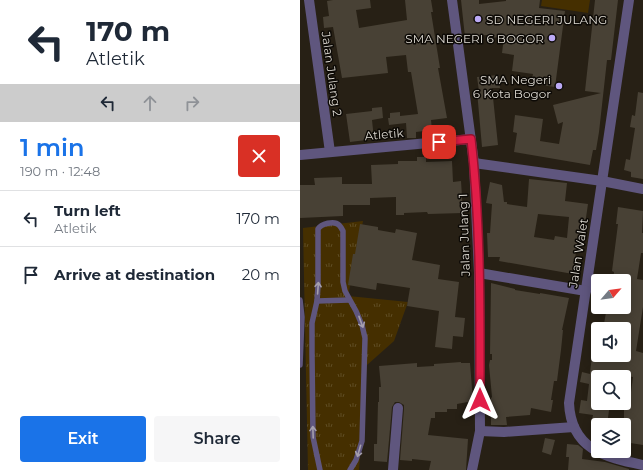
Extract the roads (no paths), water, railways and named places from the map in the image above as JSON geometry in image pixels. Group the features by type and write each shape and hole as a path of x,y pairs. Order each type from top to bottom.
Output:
{"street":[{"name":"Jalan Julang 2","path":"309,0 330,152"},
{"name":"Jalan Julang 1","path":"452,0 474,163 479,273 480,431 472,470"},
{"name":"Jalan Walet","path":"629,0 569,403 569,412 579,436 588,446 598,452 628,462 643,465"},
{"name":"Atletik","path":"300,155 471,139"},
{"path":"474,163 602,181 643,189"},
{"path":"479,273 586,291"},
{"path":"393,470 398,408"},
{"path":"480,431 504,432 574,427"}],"lane":[{"path":"320,470 313,437 312,323 317,301 318,286 318,227 323,224 339,225 343,231 344,291 356,311 362,325 365,338 362,442 356,460 350,470"},
{"path":"300,300 302,316 300,365"},
{"path":"317,301 349,300"}],"place":[{"name":"SD NEGERI JULANG","path":"478,19"},
{"name":"SMA NEGERI 6 BOGOR","path":"552,38"},
{"name":"SMA Negeri 6 Kota Bogor","path":"559,86"}]}
